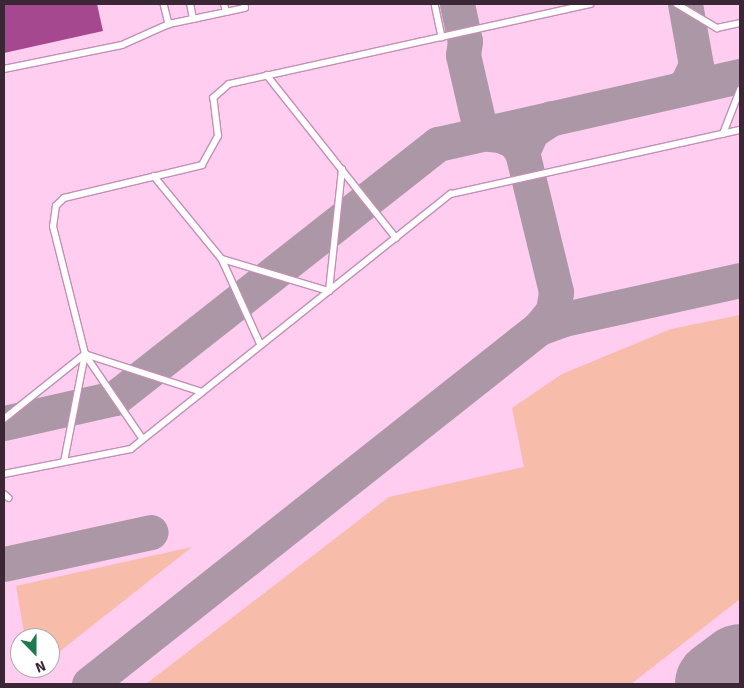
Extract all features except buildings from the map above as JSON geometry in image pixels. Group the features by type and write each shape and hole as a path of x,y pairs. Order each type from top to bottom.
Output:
{"lane":[{"path":"164,4 169,24"},
{"path":"190,4 193,19"},
{"path":"224,4 226,12"},
{"path":"4,69 122,45 169,24 245,8 244,4"},
{"path":"434,4 442,36"},
{"path":"143,439 85,354 53,227 56,206 73,193 202,166 218,136 212,98 229,84 590,4"},
{"path":"677,4 717,28 740,23"},
{"path":"267,75 396,238"},
{"path":"723,134 740,90"},
{"path":"4,474 131,449 444,199 460,190 740,130"},
{"path":"329,291 342,170"},
{"path":"154,176 222,259 262,345"},
{"path":"222,259 329,291"},
{"path":"85,354 202,392"},
{"path":"4,419 85,354"},
{"path":"64,462 85,354"}],"shaded area":[{"path":"4,4 740,4 740,684 4,684"},
{"path":"740,315 740,599 631,684 146,684 389,497 524,467 512,408 562,374 671,329"},
{"path":"192,547 60,651 60,628 23,628 16,586"}],"taxiway":[{"path":"457,4 465,41 463,55 481,133 500,135 514,141 522,152 532,131 551,118"},
{"path":"680,89 687,84 696,65 685,4"},
{"path":"4,423 115,398 438,144 740,76"},
{"path":"522,152 556,292 553,311 539,328"},
{"path":"89,684 539,328 564,319 740,280"},
{"path":"4,564 151,532"}],"runway":[{"path":"719,684 740,668"}]}
